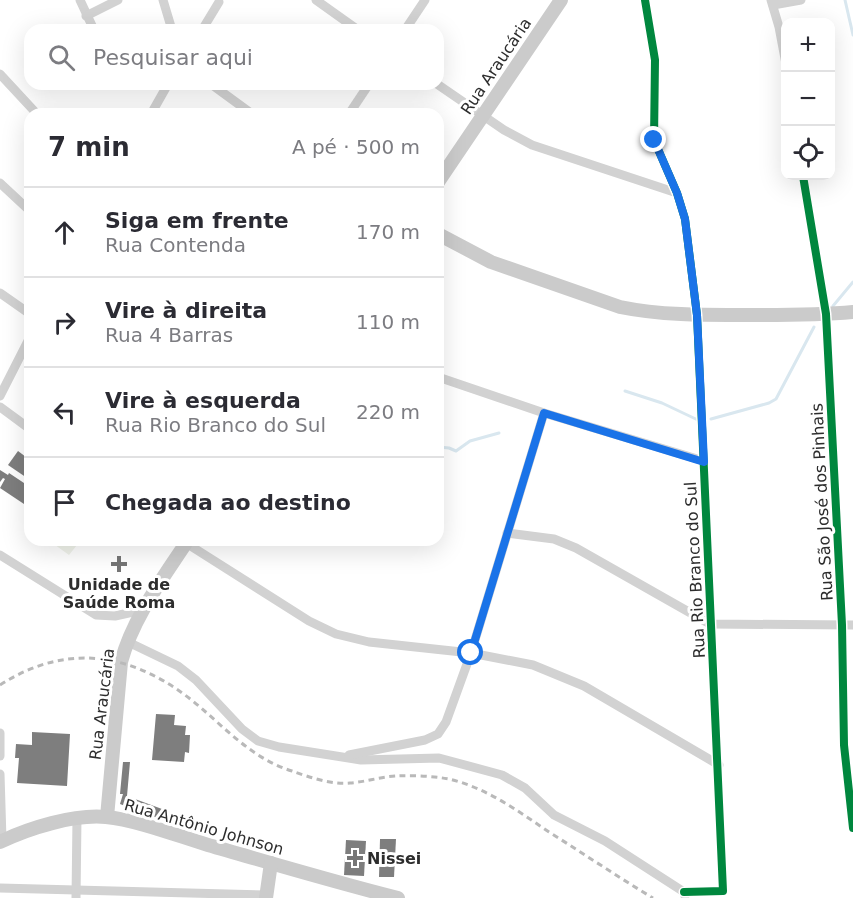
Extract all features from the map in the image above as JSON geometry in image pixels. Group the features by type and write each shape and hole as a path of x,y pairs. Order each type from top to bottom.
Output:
{"street":[{"path":"80,0 91,24"},
{"path":"86,16 118,0"},
{"path":"164,0 170,24"},
{"path":"316,0 350,24"},
{"path":"409,24 425,0"},
{"name":"Rua Araucária","path":"444,173 561,0"},
{"name":"Rua Rio Branco do Sul","path":"645,0 655,60 654,140 677,193 685,219 697,315 710,624 719,765 723,891 685,895"},
{"path":"781,33 772,2 801,0"},
{"path":"206,24 219,2"},
{"path":"0,74 31,108"},
{"path":"444,89 504,130 532,145 677,193"},
{"path":"154,108 165,90"},
{"path":"219,90 244,108"},
{"path":"353,108 365,90"},
{"name":"Rua São José dos Pinhais","path":"804,180 826,314 853,828"},
{"path":"0,183 24,205"},
{"path":"444,237 491,262 620,307 640,311 697,315 853,312"},
{"path":"0,293 24,310"},
{"path":"0,396 24,349"},
{"path":"444,379 544,413 704,462"},
{"path":"0,407 24,425"},
{"path":"343,756 425,740 438,734 446,722 471,653 544,413"},
{"path":"507,532 554,539 576,548 710,624 853,625"},
{"name":"Rua Araucária","path":"107,817 121,662 126,641 142,610 183,546"},
{"path":"194,546 309,621 336,634 369,642 471,653 533,665 584,686 719,765"},
{"path":"0,555 96,615 116,616 142,610"},
{"path":"126,641 178,666 196,680 242,729 258,741 279,747 361,760 439,758 502,775 525,788 554,815 604,841 685,895"},
{"path":"0,733 0,756"},
{"path":"0,774 1,841"},
{"name":"Rua Antônio Johnson","path":"1,841 25,831 77,818 107,817 150,827 398,898"},
{"path":"76,894 77,818"},
{"path":"0,888 76,894 266,896 271,863"}],"shaded area":[{"path":"57,546 76,546 69,555"}],"building":[{"path":"18,451 24,456 24,476 8,465"},
{"path":"0,470 24,483 24,504 0,488 5,479 3,478 0,482"},
{"path":"156,714 175,715 174,725 186,726 185,735 190,735 189,753 185,752 184,762 152,760"},
{"path":"32,732 70,734 67,786 17,783 19,758 15,758 16,744 32,745"},
{"path":"123,762 130,762 127,796 197,822 194,832 120,804 123,794 120,794"},
{"path":"380,839 396,839 394,877 379,877"},
{"name":"Nissei","path":"346,840 366,841 364,876 344,875"}],"waterway":[{"path":"845,0 853,35"},
{"path":"833,306 853,282"},
{"path":"711,419 776,399 814,327"},
{"path":"625,391 662,403 700,421"},
{"path":"444,448 456,451 470,441 499,433"}],"railway":[{"path":"0,685 26,671 52,662 78,658 103,659 128,665 176,689 243,744 279,766 335,783 408,776 429,776 463,783 502,801 653,898"}],"cycle path":[{"path":"645,0 655,60 654,140 677,193 685,219 697,315 723,891 684,892"},
{"path":"804,180 826,314 842,625 844,745 853,828"}],"place":[{"name":"Unidade de Saúde Roma","path":"119,564"},
{"name":"Nissei","path":"355,858"}],"route":[{"path":"471,653 544,413 704,462 697,315 685,219 677,193 654,140"}]}
